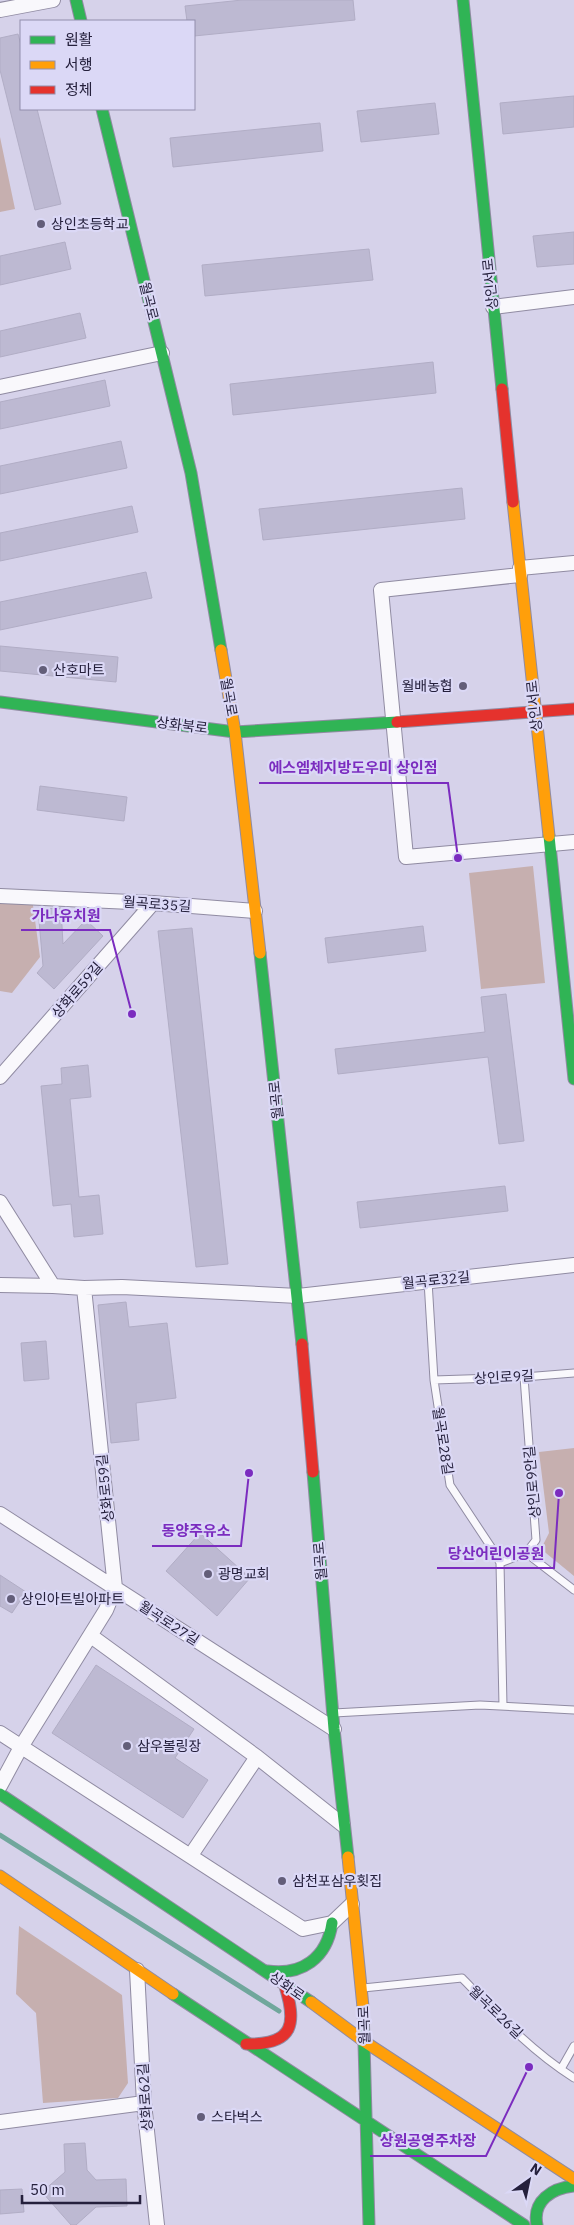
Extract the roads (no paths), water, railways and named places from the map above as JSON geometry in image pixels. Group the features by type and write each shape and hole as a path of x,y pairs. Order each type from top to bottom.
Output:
{"main road":[{"path":"76,0 81,20"},
{"name":"상인서로","path":"463,0 520,572 574,1079"},
{"name":"월곡로","path":"102,110 191,473 234,732 298,1296 343,1825 363,1988 369,2225"},
{"name":"상화북로","path":"0,702 234,732 574,709"},
{"name":"상화로","path":"0,1794 267,1971 365,2042 574,2179"},
{"path":"0,1876 246,2044 367,2120 524,2225"},
{"path":"267,1971 281,1974 309,1964 327,1946 332,1923"},
{"path":"246,2044 265,2044 282,2036 290,2024 291,2010 284,1983"},
{"path":"537,2225 535,2213 540,2201 548,2194 565,2186 574,2186"}],"street":[{"path":"0,10 53,0"},
{"path":"493,307 574,297"},
{"path":"0,386 162,353"},
{"path":"574,562 520,572 381,590 395,722 406,857 574,842"},
{"name":"월곡로35길","path":"0,896 153,903 255,911"},
{"name":"상화로59길","path":"0,1076 153,903"},
{"path":"0,1202 53,1286"},
{"name":"월곡로32길","path":"298,1296 574,1265"},
{"path":"0,1285 84,1288 122,1287 298,1296"},
{"name":"상화로59길","path":"0,1786 21,1746 91,1636 106,1610 115,1588 84,1288"},
{"name":"월곡로27길","path":"1,1514 334,1729"},
{"path":"91,1636 257,1757 343,1825"},
{"path":"0,1732 303,1928 332,1923 352,1904"},
{"path":"191,1855 257,1757"},
{"name":"상화로62길","path":"137,1970 144,2103 157,2225"},
{"path":"0,2122 144,2103"}],"lane":[{"name":"월곡로28길","path":"428,1281 434,1380 450,1485 500,1563 502,1706"},
{"name":"상인로9길","path":"434,1380 524,1377 574,1372"},
{"name":"상인로9안길","path":"524,1377 536,1540 526,1553"},
{"path":"500,1563 526,1553 574,1590"},
{"path":"333,1713 480,1705 574,1710"},
{"name":"월곡로26길","path":"363,1988 462,1978 513,2031 561,2070 574,2078"},
{"path":"561,2070 574,2046"}],"waterway":[{"path":"0,1835 279,2011"}],"place":[{"name":"상인초등학교","path":"41,224"},
{"name":"산호마트","path":"43,670"},
{"name":"월배농협","path":"463,686"},
{"name":"에스엠체지방도우미 상인점","path":"458,858"},
{"name":"가나유치원","path":"132,1014"},
{"name":"동양주유소","path":"249,1473"},
{"name":"당산어린이공원","path":"559,1493"},
{"name":"광명교회","path":"208,1574"},
{"name":"상인아트빌아파트","path":"11,1599"},
{"name":"삼우볼링장","path":"127,1746"},
{"name":"삼천포삼우횟집","path":"282,1881"},
{"name":"상원공영주차장","path":"529,2067"},
{"name":"스타벅스","path":"201,2117"}]}
